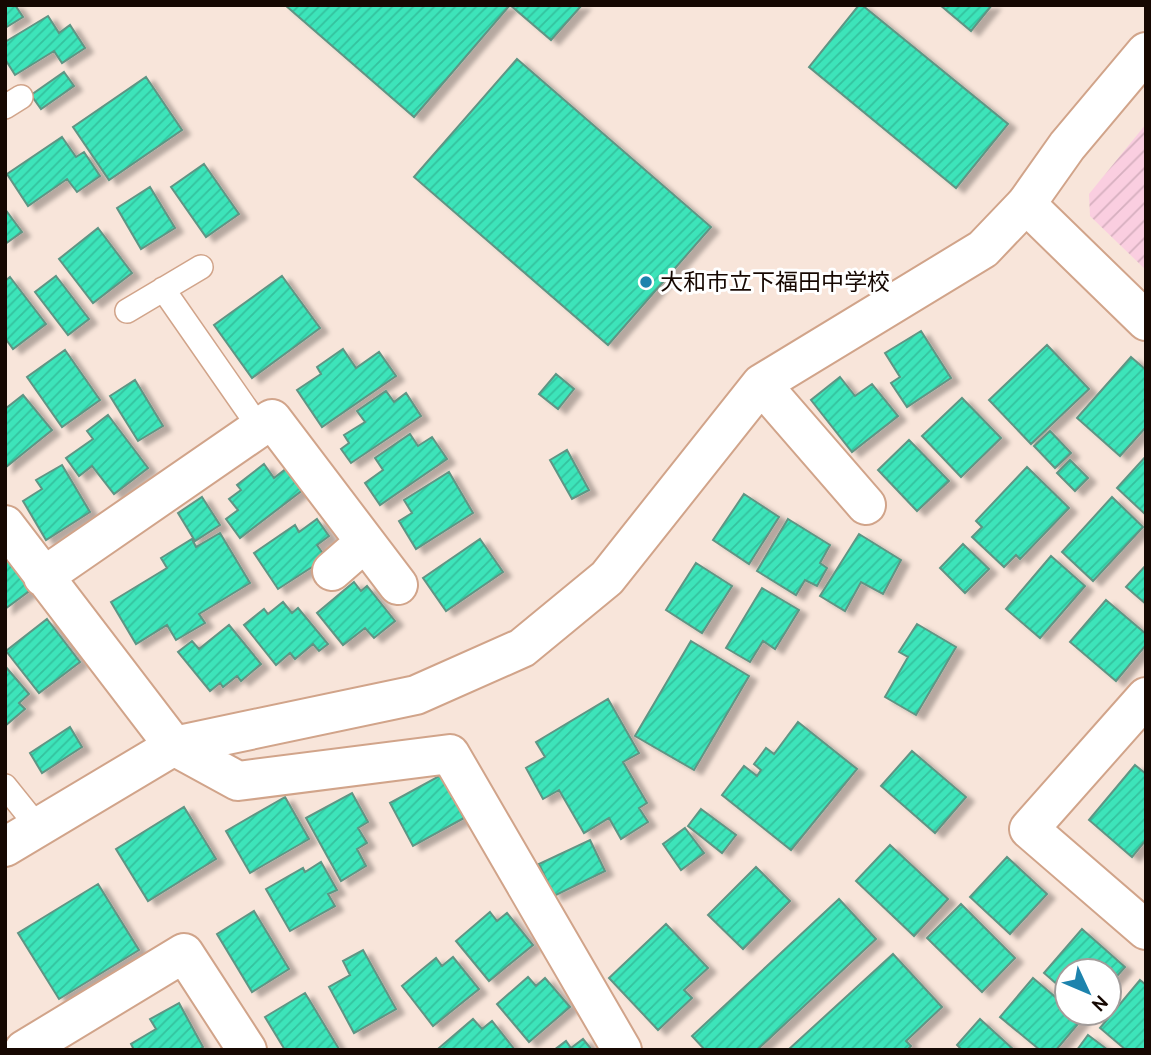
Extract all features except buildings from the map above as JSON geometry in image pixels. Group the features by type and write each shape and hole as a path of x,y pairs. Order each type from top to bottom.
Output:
{"street":[{"path":"5,847 174,746 416,695 522,648 607,578 761,384 984,249 1026,204 1067,146 1146,52"},
{"path":"1026,204 1146,321"},
{"path":"761,384 866,505"},
{"path":"43,577 272,419 398,586"},
{"path":"5,525 174,746 238,781 450,754 622,1050"},
{"path":"332,571 364,543"},
{"path":"1146,697 1029,829 1146,930"},
{"path":"24,1050 184,953 247,1050"},
{"path":"5,1042 10,1050"}],"lane":[{"path":"127,311 201,267"},
{"path":"163,289 259,427"},
{"path":"5,786 38,827"}],"shaded area":[{"path":"1146,124 1146,270 1090,216 1089,194"}],"place":[{"name":"大和市立下福田中学校","path":"646,282"}]}
